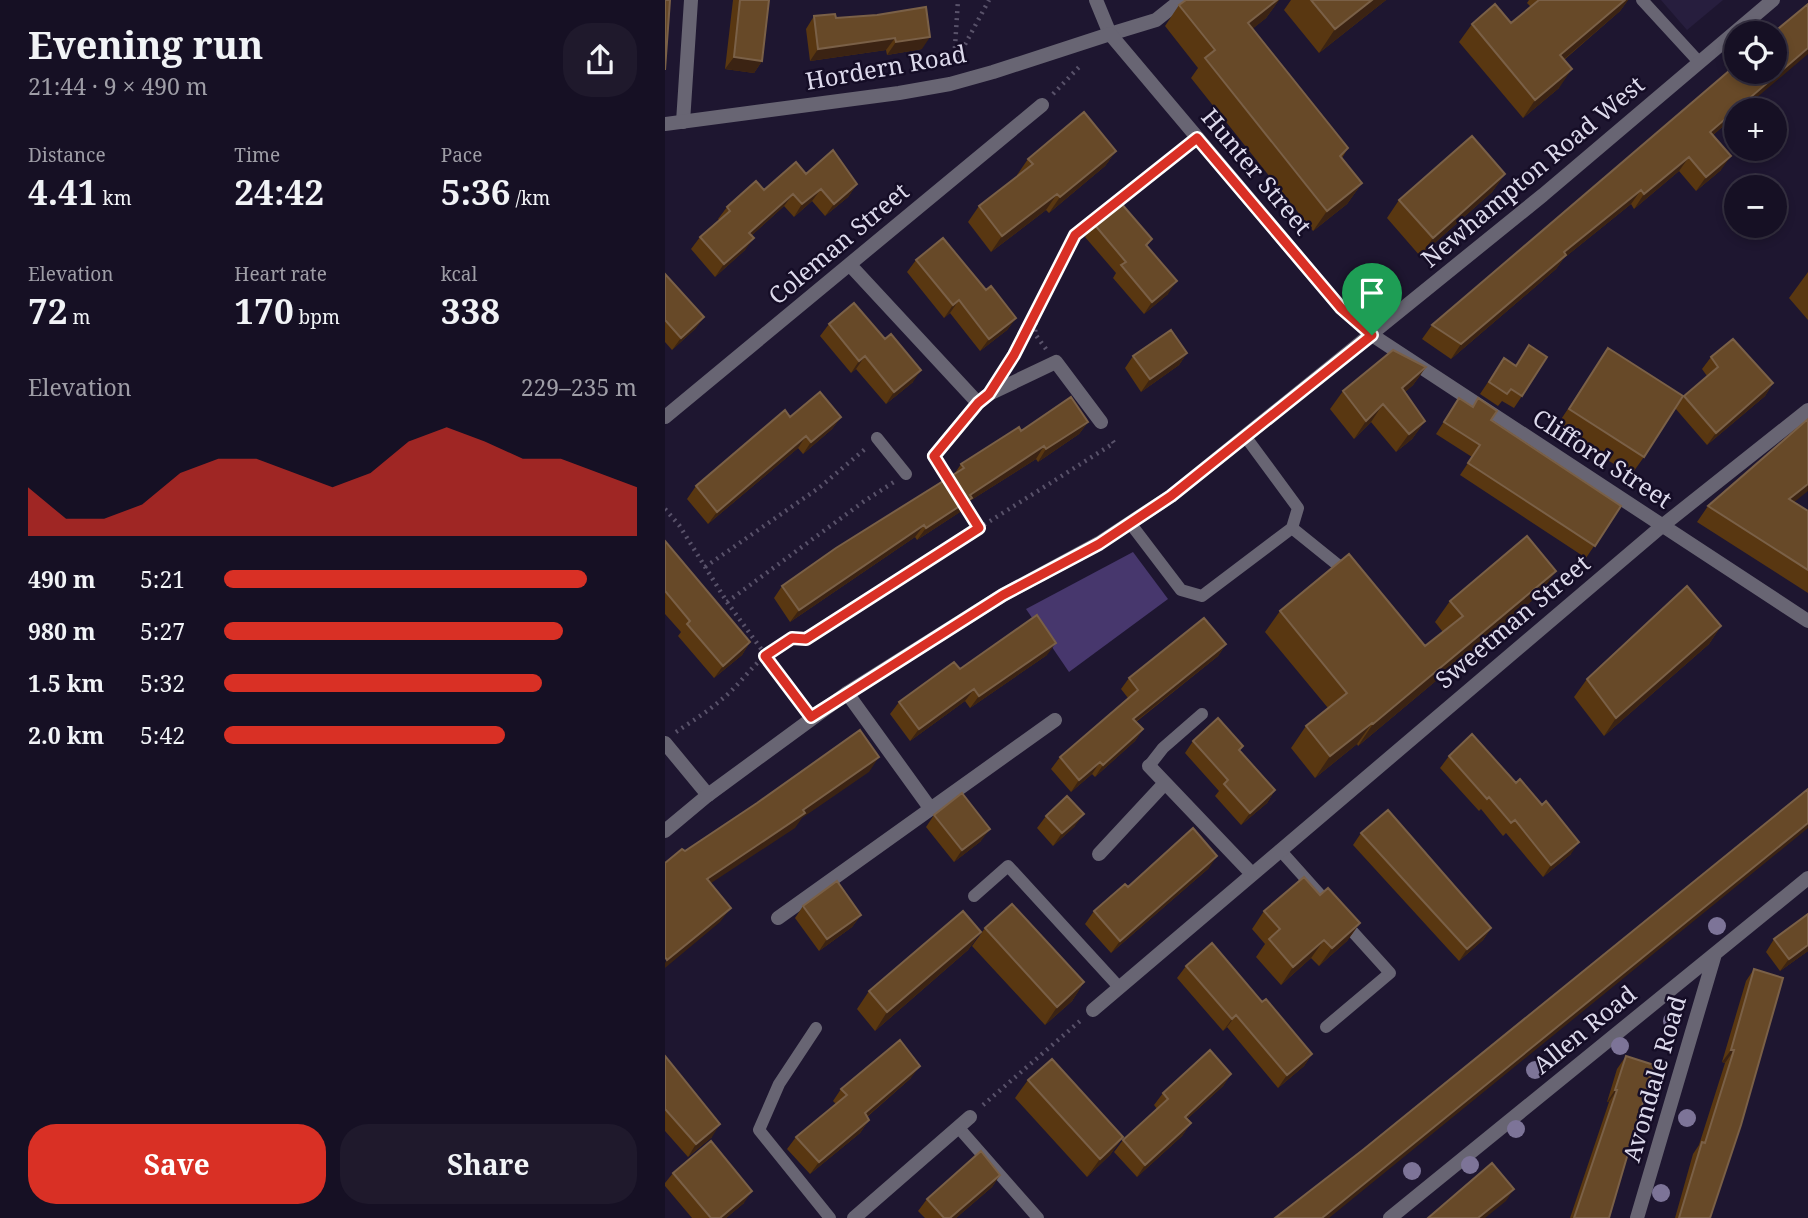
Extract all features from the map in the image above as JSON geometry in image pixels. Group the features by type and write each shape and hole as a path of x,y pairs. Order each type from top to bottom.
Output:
{"street":[{"path":"683,122 691,0"},
{"name":"Hunter Street","path":"1096,0 1110,34 1341,308 1372,335"},
{"name":"Hordern Road","path":"665,124 950,84 1156,20 1181,0"},
{"name":"Newhampton Road West","path":"665,831 708,794 848,692 1003,595 1099,544 1171,496 1533,204 1773,0"},
{"name":"Coleman Street","path":"666,415 1042,105"},
{"path":"850,265 984,398"},
{"name":"Clifford Street","path":"1372,335 1808,621"},
{"path":"934,456 984,398 1056,362 1101,422"},
{"name":"Sweetman Street","path":"1093,1010 1662,526 1808,410"},
{"path":"848,692 930,808"},
{"path":"778,918 1055,720"},
{"path":"670,738 708,794"},
{"path":"1149,766 1252,874"},
{"path":"1099,854 1165,783"},
{"name":"Allen Road","path":"1390,1218 1808,878"},
{"name":"Avondale Road","path":"1637,1218 1716,953"},
{"path":"853,1218 964,1122"}],"lane":[{"path":"1642,0 1699,62"},
{"path":"1130,523 1181,590 1202,596 1293,528 1299,508 1245,436"},
{"path":"877,438 906,474"},
{"path":"1293,528 1357,580"},
{"path":"1149,766 1163,748 1202,714"},
{"path":"1280,850 1389,973 1326,1027"},
{"path":"974,896 1008,866 1119,987"},
{"path":"816,1028 779,1084 759,1130 830,1218"},
{"path":"964,1122 1038,1218"}],"path":[{"path":"958,0 953,66 989,0"},
{"path":"1042,105 1085,61"},
{"path":"984,398 1014,355 1075,235 1197,138"},
{"path":"1037,309 1035,334 1056,362"},
{"path":"670,738 723,699 765,656 792,638 806,639 1114,443 1101,422"},
{"path":"705,567 820,487 877,438"},
{"path":"727,602 852,510 906,474"},
{"path":"960,497 979,528"},
{"path":"665,509 679,525 727,602 811,717"},
{"path":"964,1122 1093,1010"}],"shaded area":[{"path":"1661,0 1723,0 1687,30"},
{"path":"1133,552 1168,599 1069,672 1026,609"}],"building":[{"path":"665,0 670,0 665,70"},
{"path":"740,0 769,0 762,61 734,57"},
{"path":"1186,0 1277,0 1248,23 1348,148 1340,156 1362,183 1327,211 1205,58 1215,50 1179,5"},
{"path":"1311,0 1372,0 1335,29"},
{"path":"1539,0 1625,0 1560,55 1572,69 1535,100 1472,24 1495,4 1511,23"},
{"path":"1808,4 1808,48 1787,66 1787,21"},
{"path":"926,7 930,37 896,42 895,38 818,49 814,16 835,14 836,18 877,15"},
{"path":"1724,75 1724,84 1766,84 1750,98 1724,98 1724,120 1710,132 1724,148 1725,161 1706,177 1689,157 1644,194 1641,190 1564,252 1566,255 1461,344 1432,325"},
{"path":"1084,112 1116,151 1060,197 1057,194 1002,236 979,206 1033,164 1028,159"},
{"path":"1472,136 1505,174 1433,238 1399,200"},
{"path":"833,150 857,184 834,204 821,189 802,204 793,194 749,233 754,238 724,264 700,237 730,211 727,207 756,181 764,190 796,162 806,174"},
{"path":"1120,202 1152,239 1146,245 1177,281 1152,302 1121,265 1126,262 1094,224"},
{"path":"943,238 986,290 991,286 1016,318 989,339 959,300 953,305 916,260"},
{"path":"665,274 704,317 681,338 665,320"},
{"path":"854,303 885,339 891,334 921,370 894,392 865,356 859,361 829,324"},
{"path":"1171,330 1187,353 1150,379 1133,356"},
{"path":"1733,339 1773,383 1716,433 1684,396 1718,367 1711,357"},
{"path":"1529,345 1547,357 1522,396 1511,389 1507,394 1489,382 1504,358 1516,366"},
{"path":"1608,348 1683,396 1644,457 1569,409"},
{"path":"1393,350 1426,367 1402,388 1425,421 1409,434 1383,404 1366,421 1343,391"},
{"path":"820,392 841,417 811,442 806,436 717,512 696,486 785,410 790,417"},
{"path":"1071,397 1088,422 1046,449 1044,446 970,495 972,498 926,528 924,525 799,610 782,586 836,548 964,468 961,464 1019,427 1021,431"},
{"path":"1459,398 1473,407 1478,398 1497,411 1491,420 1621,506 1595,546 1468,463 1480,445 1444,422"},
{"path":"1808,419 1808,484 1789,499 1808,511 1808,570 1708,506"},
{"path":"1527,536 1556,571 1373,724 1330,756 1306,726 1347,693 1280,611 1349,554 1425,646 1463,616 1450,601"},
{"path":"665,541 750,642 723,666 687,624 690,621 665,591"},
{"path":"1687,586 1721,626 1616,718 1587,679"},
{"path":"1037,615 1056,643 979,696 974,689 919,729 899,702 954,662 960,669"},
{"path":"1204,618 1226,644 1133,719 1143,729 1103,765 1100,762 1079,780 1060,757 1138,690 1129,678"},
{"path":"1218,718 1243,746 1239,750 1275,790 1250,813 1224,784 1228,780 1193,741"},
{"path":"860,730 879,757 803,810 805,813 707,879 731,908 667,960 665,863 682,849 685,851 757,803"},
{"path":"1472,734 1516,783 1520,779 1542,805 1546,801 1579,842 1551,865 1515,820 1511,823 1449,756"},
{"path":"1808,789 1808,823 1322,1218 1275,1218 1364,1149"},
{"path":"962,793 990,829 962,850 934,815"},
{"path":"1067,796 1084,814 1062,833 1046,816"},
{"path":"1388,810 1491,928 1467,949 1361,833"},
{"path":"1193,828 1217,856 1120,941 1094,911 1125,884 1128,887"},
{"path":"1304,877 1320,895 1328,888 1360,923 1332,948 1324,940 1293,967 1269,939 1280,929 1264,911"},
{"path":"837,881 861,915 827,939 803,906"},
{"path":"1012,904 1084,982 1057,1007 985,928"},
{"path":"963,911 981,932 887,1012 869,991"},
{"path":"1808,914 1808,945 1789,959 1774,939"},
{"path":"1212,943 1262,1002 1266,999 1312,1054 1287,1075 1236,1015 1232,1019 1186,966"},
{"path":"1754,969 1783,978 1741,1125 1710,1218 1679,1218 1734,1050 1731,1050"},
{"path":"900,1040 920,1066 865,1113 869,1120 819,1162 796,1137 847,1095 841,1089"},
{"path":"1210,1050 1231,1074 1185,1117 1191,1123 1145,1165 1123,1140 1168,1099 1163,1093"},
{"path":"665,1056 720,1124 696,1144 665,1109"},
{"path":"1626,1056 1654,1065 1609,1218 1574,1218 1617,1090"},
{"path":"1052,1059 1123,1137 1100,1159 1028,1080"},
{"path":"711,1141 752,1191 720,1218 711,1218 673,1173"},
{"path":"981,1151 1000,1175 950,1218 944,1218 927,1199"},
{"path":"1492,1163 1514,1189 1478,1218 1428,1218"}],"route":[{"path":"1197,138 1341,308 1372,335 1171,496 1099,544 1003,595 811,717 765,656 792,638 806,639 979,528 934,456 978,403 989,394 1014,355 1075,235 1197,138"}]}
